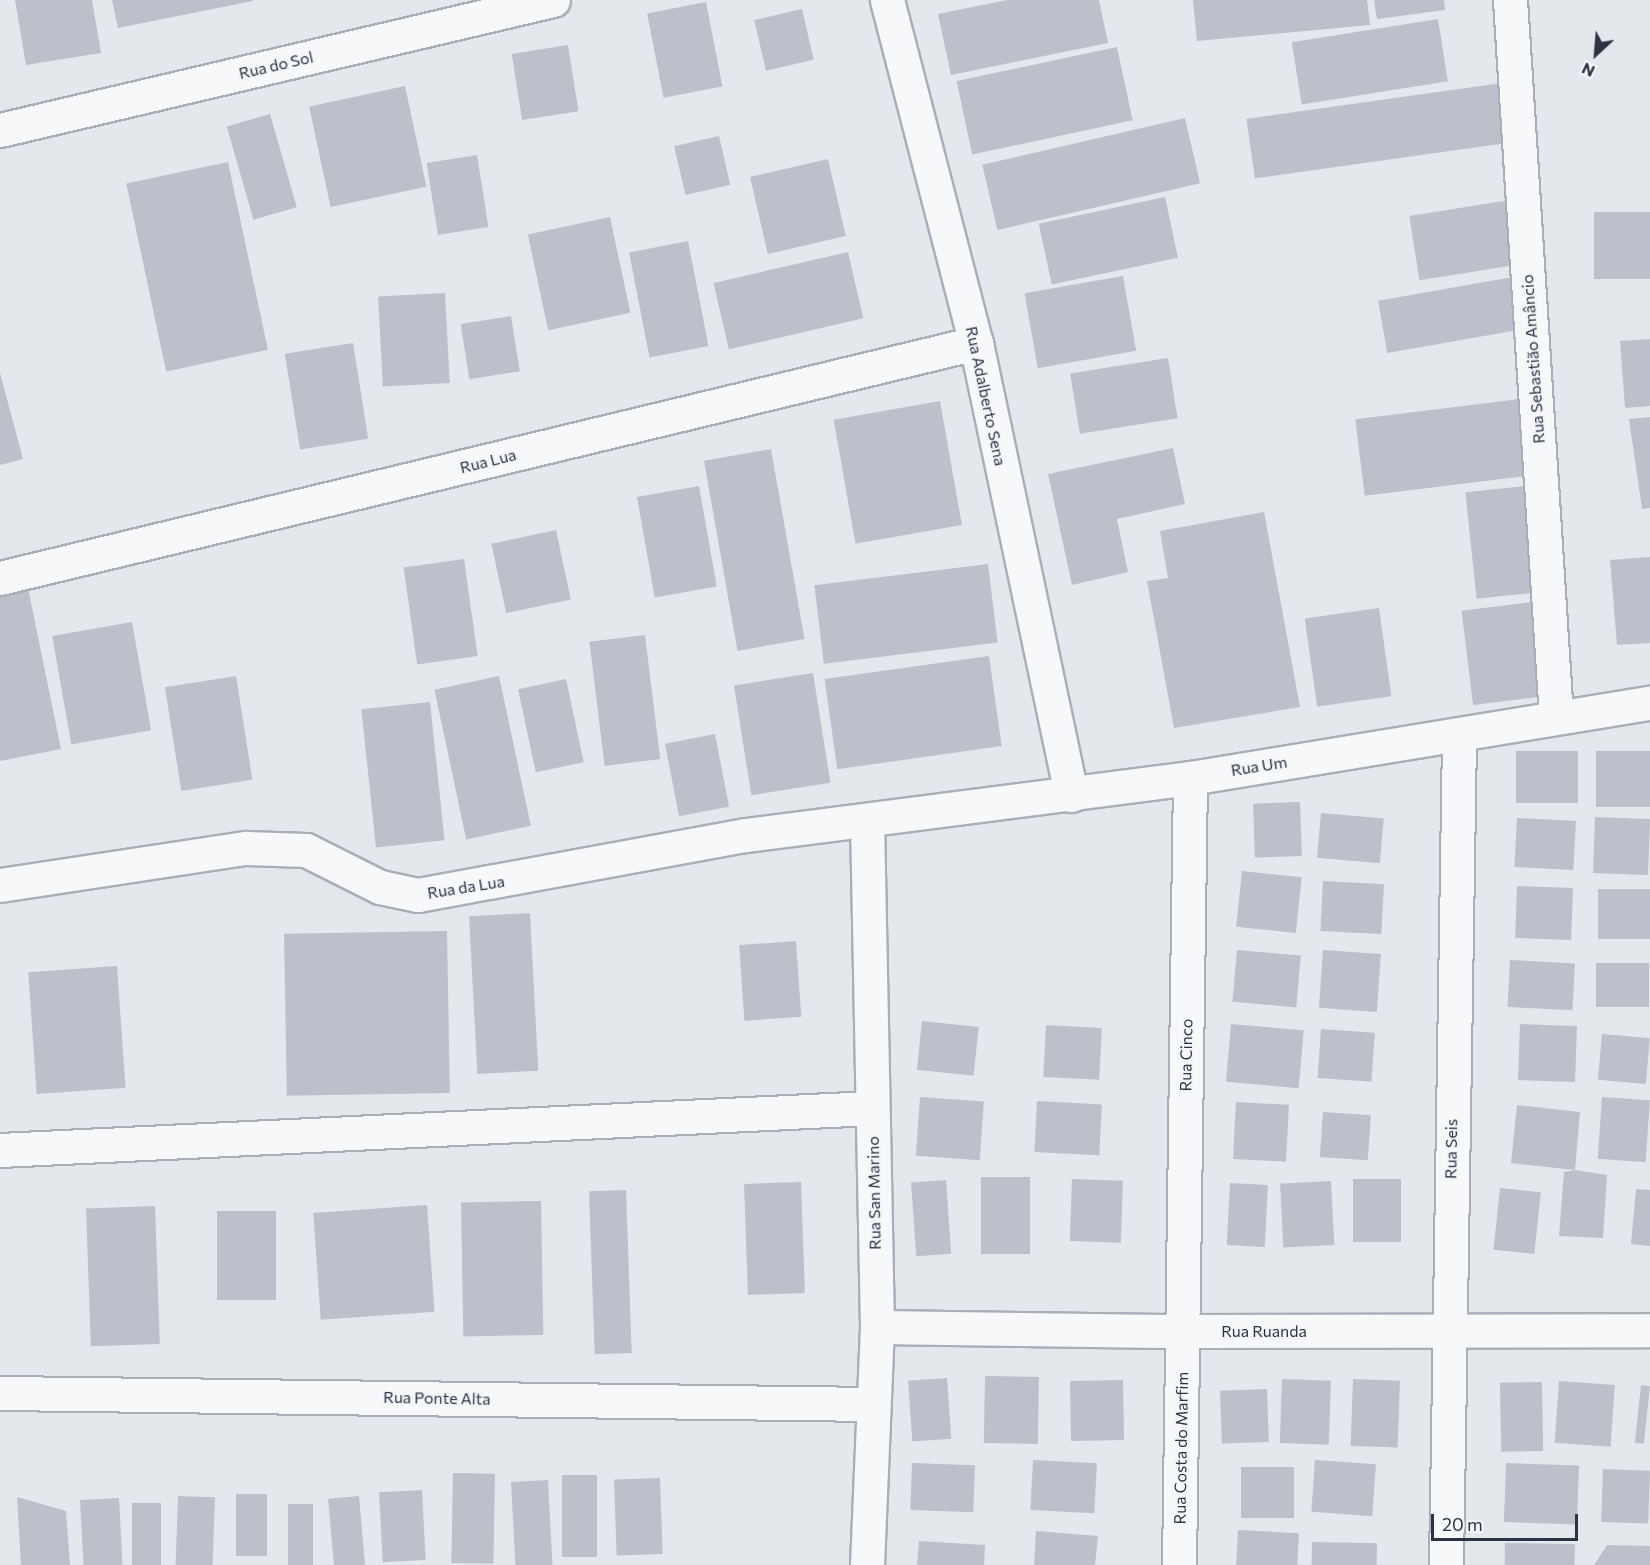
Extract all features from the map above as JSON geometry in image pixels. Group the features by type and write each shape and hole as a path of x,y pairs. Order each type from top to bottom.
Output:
{"street":[{"name":"Rua do Sol","path":"0,130 438,13 553,0"},
{"name":"Rua Adalberto Sena","path":"887,0 976,343 1071,795"},
{"name":"Rua Sebastião Amâncio","path":"1510,0 1556,718"},
{"name":"Rua Lua","path":"0,578 976,343"},
{"name":"Rua Um","path":"867,821 1190,778 1650,703"},
{"name":"Rua Seis","path":"1446,1565 1447,1331 1459,734"},
{"name":"Rua Cinco","path":"1182,1331 1190,778"},
{"name":"Rua da Lua","path":"0,885 246,848 306,850 380,887 418,895 746,835 867,821"},
{"name":"Rua San Marino","path":"867,821 877,1327 867,1565"},
{"path":"0,1150 872,1108"},
{"name":"Rua Ruanda","path":"877,1327 1182,1331 1650,1330"},
{"name":"Rua Costa do Marfim","path":"1179,1565 1182,1331"},
{"name":"Rua Ponte Alta","path":"0,1393 873,1404"}],"building":[{"path":"15,0 92,0 101,53 26,65"},
{"path":"112,0 253,0 253,1 118,28"},
{"path":"1007,0 1099,0 1108,43 951,75 938,14"},
{"path":"1193,0 1367,0 1370,25 1197,41"},
{"path":"1374,0 1444,0 1445,10 1377,19"},
{"path":"706,2 722,86 664,98 647,13"},
{"path":"802,9 814,60 766,71 754,20"},
{"path":"1438,19 1448,81 1302,104 1292,42"},
{"path":"568,45 578,111 522,120 512,54"},
{"path":"1117,47 1133,120 972,154 957,81"},
{"path":"1502,83 1510,142 1255,178 1247,119"},
{"path":"405,86 426,187 331,207 309,106"},
{"path":"270,114 297,207 253,220 227,126"},
{"path":"1185,118 1200,183 997,230 982,165"},
{"path":"719,136 730,185 685,195 674,146"},
{"path":"477,155 488,227 438,235 427,163"},
{"path":"828,159 846,236 768,254 750,177"},
{"path":"228,162 268,350 166,371 126,184"},
{"path":"1165,197 1178,258 1052,284 1039,224"},
{"path":"1510,200 1520,264 1419,280 1409,216"},
{"path":"1594,212 1650,212 1650,279 1594,279"},
{"path":"610,217 630,313 548,330 528,234"},
{"path":"688,241 708,346 650,357 629,252"},
{"path":"848,252 863,318 729,349 714,283"},
{"path":"1123,276 1136,351 1038,368 1025,293"},
{"path":"1513,277 1522,329 1387,353 1378,301"},
{"path":"445,293 450,383 383,386 378,297"},
{"path":"511,316 520,371 469,379 461,324"},
{"path":"1650,339 1650,406 1625,408 1620,341"},
{"path":"353,343 368,439 300,450 285,354"},
{"path":"1168,358 1178,418 1080,434 1070,373"},
{"path":"0,373 23,459 0,465"},
{"path":"1529,398 1538,474 1365,496 1355,419"},
{"path":"940,401 962,525 856,544 834,420"},
{"path":"1650,417 1650,508 1642,509 1629,419"},
{"path":"1173,448 1185,504 1117,519 1128,572 1072,585 1048,474"},
{"path":"771,449 805,639 738,651 704,461"},
{"path":"1535,485 1546,591 1477,599 1465,492"},
{"path":"699,486 717,586 655,597 637,497"},
{"path":"1264,512 1300,707 1174,728 1147,581 1168,578 1160,531"},
{"path":"556,530 571,599 506,613 491,544"},
{"path":"1650,557 1650,643 1617,645 1610,560"},
{"path":"464,559 478,656 417,665 404,567"},
{"path":"988,564 998,642 824,664 814,585"},
{"path":"28,588 61,749 0,761 0,594"},
{"path":"1532,602 1544,696 1473,705 1462,611"},
{"path":"1379,608 1391,696 1317,707 1305,618"},
{"path":"132,622 151,730 71,744 52,636"},
{"path":"645,635 660,759 605,766 589,642"},
{"path":"989,656 1002,746 837,769 825,679"},
{"path":"813,673 830,783 751,795 734,686"},
{"path":"236,676 252,780 181,791 165,687"},
{"path":"499,676 531,826 466,839 434,690"},
{"path":"566,679 584,762 536,772 518,689"},
{"path":"430,702 445,840 376,847 361,709"},
{"path":"715,734 729,807 679,816 665,744"},
{"path":"1516,751 1578,751 1578,803 1516,803"},
{"path":"1596,751 1650,751 1650,807 1596,807"},
{"path":"1300,802 1302,856 1255,858 1253,804"},
{"path":"1321,813 1384,818 1380,863 1317,858"},
{"path":"1595,817 1650,819 1648,875 1593,873"},
{"path":"1517,818 1576,821 1573,870 1514,867"},
{"path":"1242,871 1302,877 1296,933 1236,927"},
{"path":"1323,881 1384,884 1381,934 1320,931"},
{"path":"1517,886 1573,888 1571,940 1515,938"},
{"path":"1598,889 1650,889 1650,939 1598,939"},
{"path":"530,913 538,1071 477,1074 469,916"},
{"path":"447,931 450,1093 287,1096 284,934"},
{"path":"796,941 801,1017 744,1021 739,945"},
{"path":"1237,950 1301,956 1296,1007 1232,1002"},
{"path":"1323,950 1381,954 1377,1012 1319,1008"},
{"path":"1510,960 1575,963 1572,1010 1508,1007"},
{"path":"1596,963 1649,963 1649,1007 1596,1007"},
{"path":"117,966 126,1088 37,1094 28,972"},
{"path":"922,1021 979,1027 974,1076 917,1070"},
{"path":"1231,1024 1304,1030 1299,1088 1226,1082"},
{"path":"1520,1024 1577,1026 1575,1082 1518,1080"},
{"path":"1046,1025 1102,1028 1099,1080 1043,1077"},
{"path":"1321,1029 1375,1033 1371,1082 1318,1078"},
{"path":"1602,1034 1650,1038 1646,1084 1598,1080"},
{"path":"920,1097 984,1101 980,1160 916,1156"},
{"path":"1602,1097 1650,1100 1646,1162 1598,1159"},
{"path":"1037,1101 1102,1104 1099,1155 1034,1152"},
{"path":"1236,1102 1289,1105 1286,1162 1233,1159"},
{"path":"1517,1105 1580,1112 1575,1170 1511,1163"},
{"path":"1323,1112 1371,1115 1368,1160 1320,1157"},
{"path":"1575,1170 1607,1175 1603,1238 1559,1236 1564,1172"},
{"path":"981,1177 1030,1177 1030,1254 981,1254"},
{"path":"1072,1179 1123,1181 1121,1243 1070,1241"},
{"path":"1353,1179 1401,1179 1401,1242 1353,1242"},
{"path":"946,1180 951,1254 916,1256 911,1182"},
{"path":"1331,1181 1334,1245 1283,1248 1280,1184"},
{"path":"801,1182 805,1293 748,1295 744,1184"},
{"path":"1230,1183 1268,1185 1265,1247 1227,1245"},
{"path":"1500,1188 1541,1192 1534,1254 1494,1250"},
{"path":"1636,1189 1650,1190 1650,1246 1631,1244"},
{"path":"626,1190 632,1353 595,1354 589,1191"},
{"path":"541,1201 543,1335 463,1336 461,1202"},
{"path":"427,1205 434,1312 321,1320 313,1213"},
{"path":"155,1206 160,1344 91,1346 86,1208"},
{"path":"217,1211 276,1211 276,1300 217,1300"},
{"path":"985,1376 1039,1377 1038,1444 984,1443"},
{"path":"947,1378 951,1439 912,1442 908,1381"},
{"path":"1282,1379 1331,1381 1329,1445 1280,1443"},
{"path":"1353,1379 1400,1381 1398,1448 1351,1446"},
{"path":"1123,1380 1124,1440 1071,1441 1070,1381"},
{"path":"1559,1381 1615,1385 1611,1447 1555,1443"},
{"path":"1542,1382 1543,1451 1501,1452 1500,1383"},
{"path":"1641,1385 1650,1386 1644,1444 1635,1443"},
{"path":"1267,1389 1269,1442 1222,1444 1220,1391"},
{"path":"1033,1460 1097,1463 1094,1513 1030,1510"},
{"path":"1315,1460 1376,1464 1372,1516 1311,1512"},
{"path":"912,1463 975,1465 973,1512 910,1510"},
{"path":"1506,1463 1579,1466 1577,1525 1504,1522"},
{"path":"1241,1467 1294,1467 1294,1518 1241,1518"},
{"path":"1603,1469 1650,1471 1648,1524 1601,1522"},
{"path":"453,1473 495,1474 493,1564 451,1563"},
{"path":"562,1475 597,1475 597,1557 562,1557"},
{"path":"660,1478 663,1554 617,1556 614,1480"},
{"path":"548,1480 552,1565 515,1565 511,1482"},
{"path":"422,1490 426,1560 383,1562 379,1492"},
{"path":"236,1494 267,1494 267,1556 236,1556"},
{"path":"178,1496 215,1497 213,1565 176,1565"},
{"path":"359,1496 365,1565 334,1565 328,1499"},
{"path":"17,1497 66,1511 70,1565 21,1565"},
{"path":"119,1498 123,1565 83,1565 80,1500"},
{"path":"132,1503 161,1503 161,1565 132,1565"},
{"path":"288,1504 313,1504 313,1565 288,1565"},
{"path":"1238,1530 1299,1533 1297,1565 1236,1565"},
{"path":"1036,1531 1098,1536 1095,1565 1034,1565"},
{"path":"919,1541 985,1545 984,1565 917,1565"},
{"path":"1312,1542 1377,1543 1377,1565 1312,1565"},
{"path":"1505,1543 1575,1544 1575,1565 1505,1565"},
{"path":"1607,1545 1650,1546 1650,1565 1594,1565"}]}
